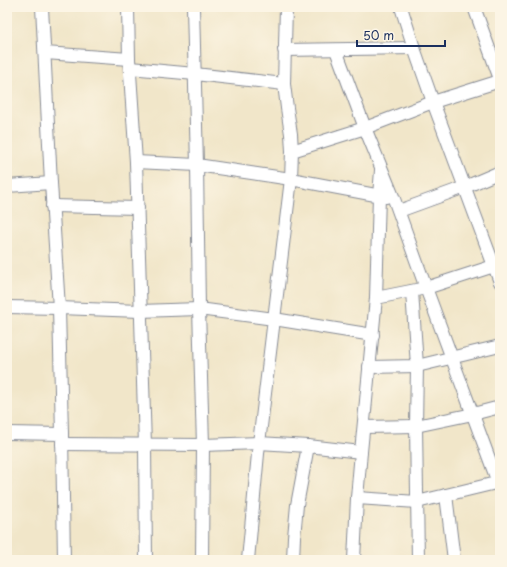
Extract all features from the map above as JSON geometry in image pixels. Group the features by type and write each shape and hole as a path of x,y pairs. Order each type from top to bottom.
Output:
{"street":[{"path":"42,7 52,206 59,308 64,560"},
{"path":"128,7 129,64 138,208 145,445 146,560"},
{"path":"193,7 203,445 202,560"},
{"path":"248,560 259,443 291,179 291,134 284,84 286,7"},
{"path":"401,7 433,102 465,187 497,265 500,282"},
{"path":"292,151 365,128 433,102 500,80 474,7"},
{"path":"284,50 414,48"},
{"path":"336,50 365,128 399,212 500,484 417,502 358,498"},
{"path":"45,53 195,74 284,84"},
{"path":"136,162 197,165 291,179 394,199"},
{"path":"354,560 361,452 376,298 379,196 382,169"},
{"path":"399,212 500,172"},
{"path":"7,186 51,183"},
{"path":"52,206 138,208"},
{"path":"376,298 412,292 497,265"},
{"path":"412,292 417,366 416,426 418,560"},
{"path":"7,307 140,311 199,309 274,319 372,335"},
{"path":"369,367 417,366 500,346"},
{"path":"364,427 416,426 500,407"},
{"path":"7,433 62,439 145,445 259,443 308,446 361,452"},
{"path":"294,560 294,537 297,505 308,446"},
{"path":"446,495 454,560"}]}
